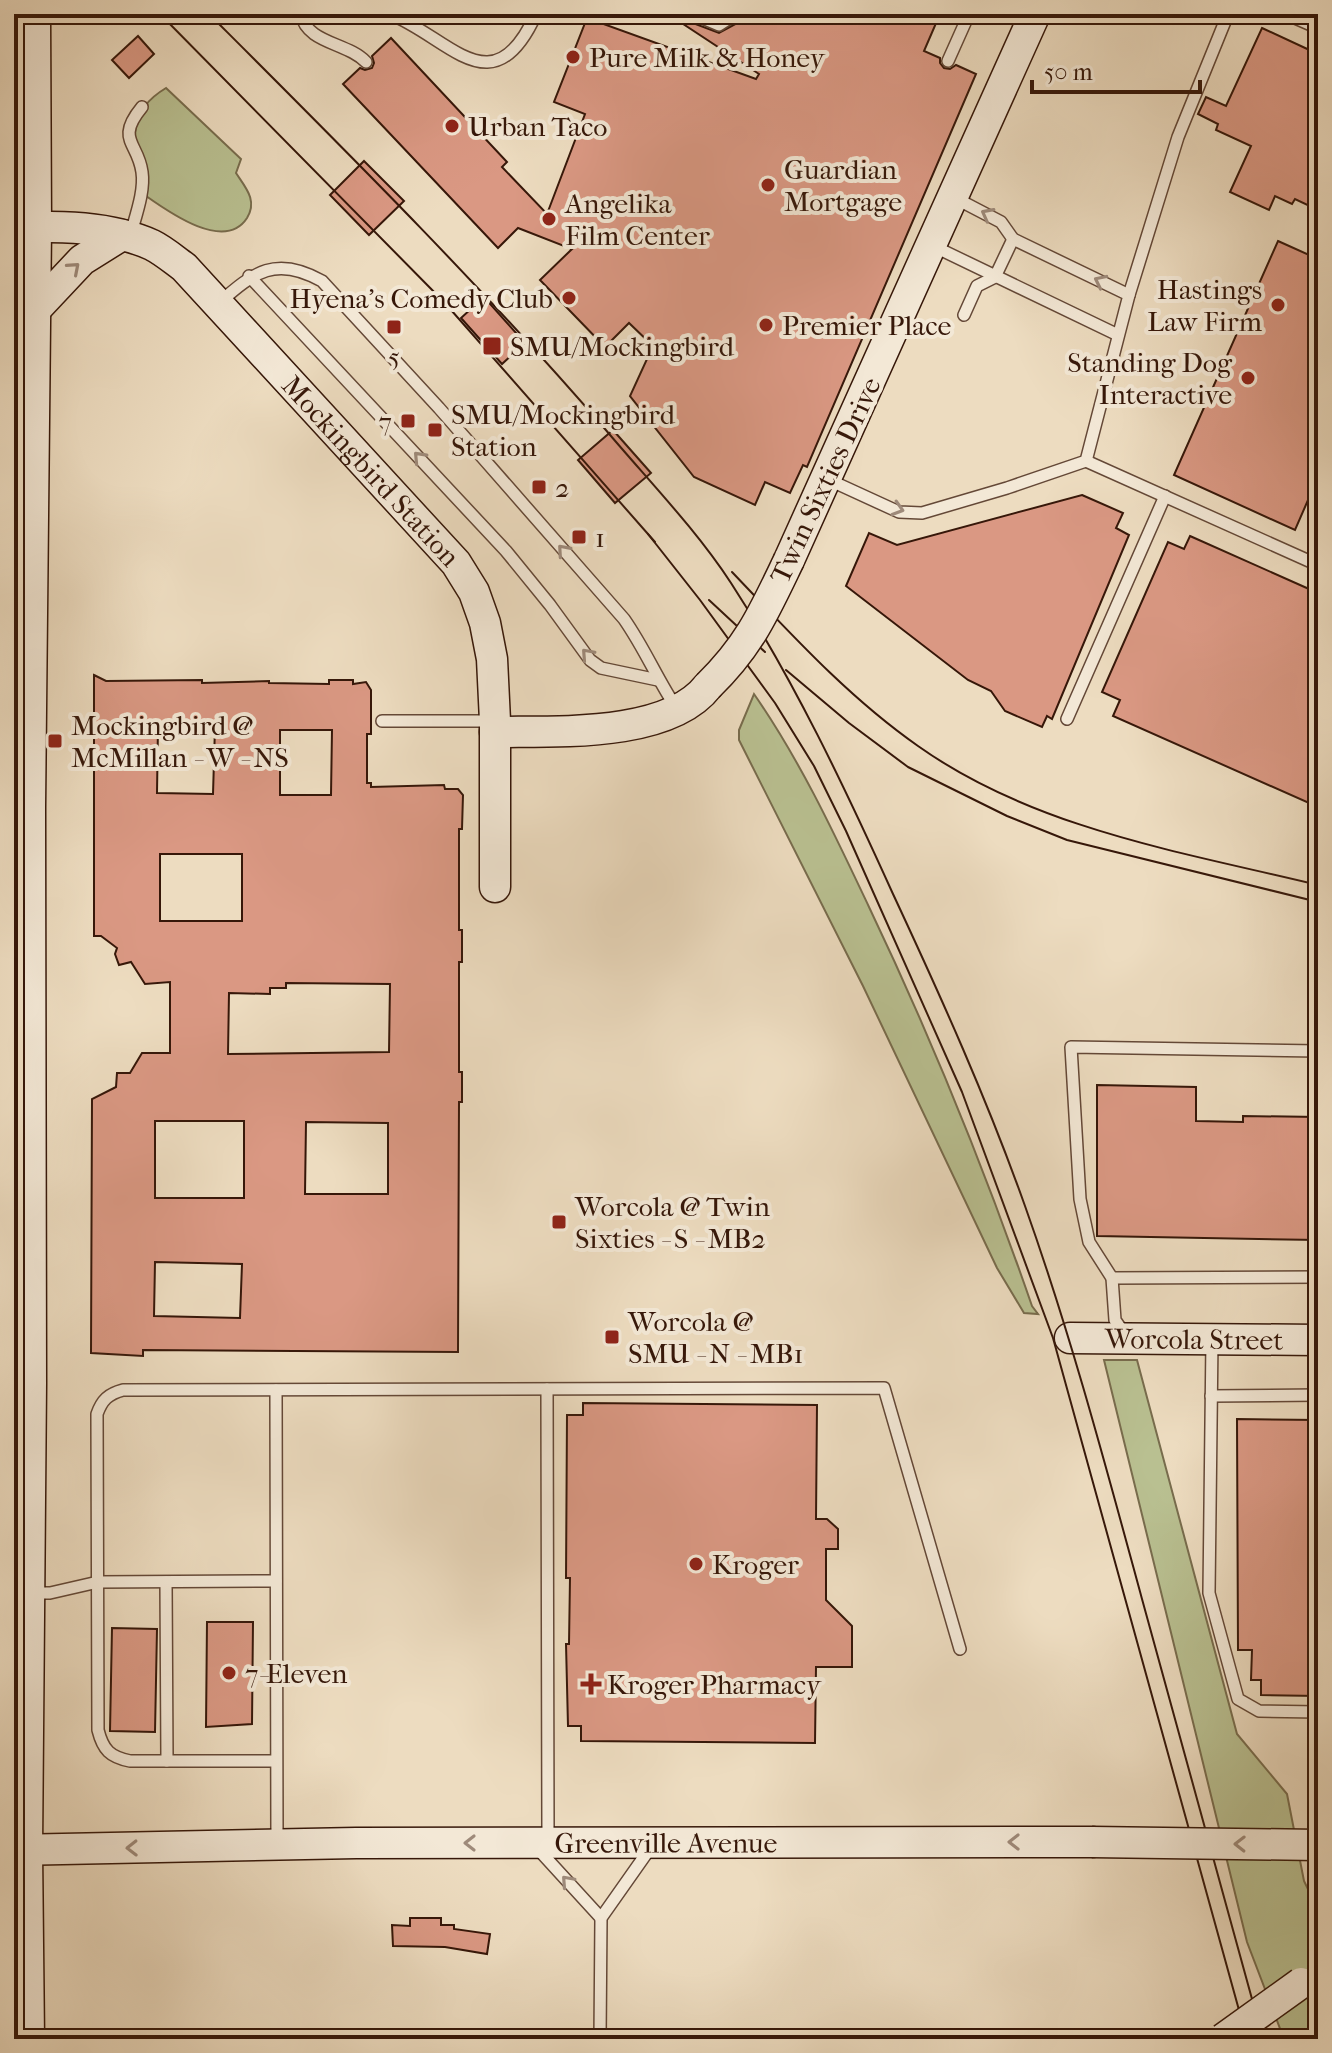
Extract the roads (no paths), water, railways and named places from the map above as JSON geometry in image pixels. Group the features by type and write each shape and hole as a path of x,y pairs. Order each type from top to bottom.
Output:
{"main road":[{"name":"Twin Sixties Drive","path":"495,726 595,730 639,724 678,710 731,664 752,637 827,479 1035,14"},
{"path":"28,19 25,227 35,310 24,415 20,1850 29,2039"},
{"name":"Mockingbird Station","path":"25,227 89,230 126,236 155,246 184,267 456,563 474,592 485,623 492,659 495,887"},
{"path":"35,310 82,260 126,236"},
{"name":"Worcola Street","path":"1070,1338 1318,1340"},
{"name":"Greenville Avenue","path":"20,1850 540,1842 1318,1845"},
{"path":"1223,2039 1310,1979"}],"lane":[{"path":"301,14 302,21 311,32 350,49 366,62"},
{"path":"390,14 459,55 473,61 488,62 503,59 516,50 536,14"},
{"path":"693,14 719,25 736,14"},
{"path":"948,61 969,14"},
{"path":"1086,461 1129,295 1178,137 1228,14"},
{"path":"1286,14 1318,28"},
{"path":"126,236 142,183 142,171 129,139 129,128 142,107"},
{"path":"953,197 1001,222 1013,239 1129,295"},
{"path":"964,315 977,286 995,277 1013,239"},
{"path":"931,245 1118,335"},
{"path":"218,303 249,276 271,269 298,270 322,281 439,408 624,619 646,650 658,680 678,710"},
{"path":"249,276 506,551 590,660 601,668 658,680"},
{"path":"827,479 899,512 922,513 1086,461 1318,565"},
{"path":"1067,719 1165,496"},
{"path":"382,721 495,726"},
{"path":"1129,1339 1115,1320 1112,1278 1089,1242 1080,1199 1071,1047 1318,1051"},
{"path":"1112,1278 1318,1277"},
{"path":"1212,1339 1209,1593 1238,1699 1259,1711 1318,1712"},
{"path":"276,1761 130,1761 114,1758 102,1746 98,1730 97,1414 101,1402 111,1394 123,1390 884,1388 960,1649"},
{"path":"547,1389 540,1842 601,1918"},
{"path":"276,1390 277,1844"},
{"path":"1211,1396 1318,1395"},
{"path":"22,1593 50,1593 98,1582 276,1581"},
{"path":"166,1582 167,1761"},
{"path":"600,2039 601,1918 653,1843"}],"tram line":[{"path":"160,14 444,302 655,542"},
{"path":"209,14 460,270 558,375 670,504 731,583 818,735 963,1048 1042,1255 1101,1451 1263,2039"},
{"path":"648,534 775,703 814,766 962,1092 1053,1338 1247,2039"},
{"path":"732,572 821,664 868,707 918,746 963,774 1060,818 1111,834 1318,885"},
{"path":"709,600 765,652"},
{"path":"786,670 908,767 1007,816 1067,840 1318,902"}],"place":[{"name":"Pure Milk & Honey","path":"573,57"},
{"name":"Urban Taco","path":"452,126"},
{"name":"Guardian Mortgage","path":"768,185"},
{"name":"Angelika Film Center","path":"549,219"},
{"name":"Hyena's Comedy Club","path":"569,298"},
{"name":"Hastings Law Firm","path":"1278,305"},
{"name":"Premier Place","path":"766,325"},
{"name":"5","path":"394,327"},
{"name":"SMU/Mockingbird","path":"492,346"},
{"name":"Standing Dog Interactive","path":"1248,378"},
{"name":"7","path":"408,421"},
{"name":"SMU/Mockingbird Station","path":"435,430"},
{"name":"2","path":"539,487"},
{"name":"1","path":"579,537"},
{"name":"Mockingbird @ McMillan - W - NS","path":"55,741"},
{"name":"Worcola @ Twin Sixties - S - MB2","path":"559,1222"},
{"name":"Worcola @ SMU - N - MB1","path":"612,1337"},
{"name":"Kroger","path":"696,1564"},
{"name":"7-Eleven","path":"229,1673"},
{"name":"Kroger Pharmacy","path":"591,1684"}]}
